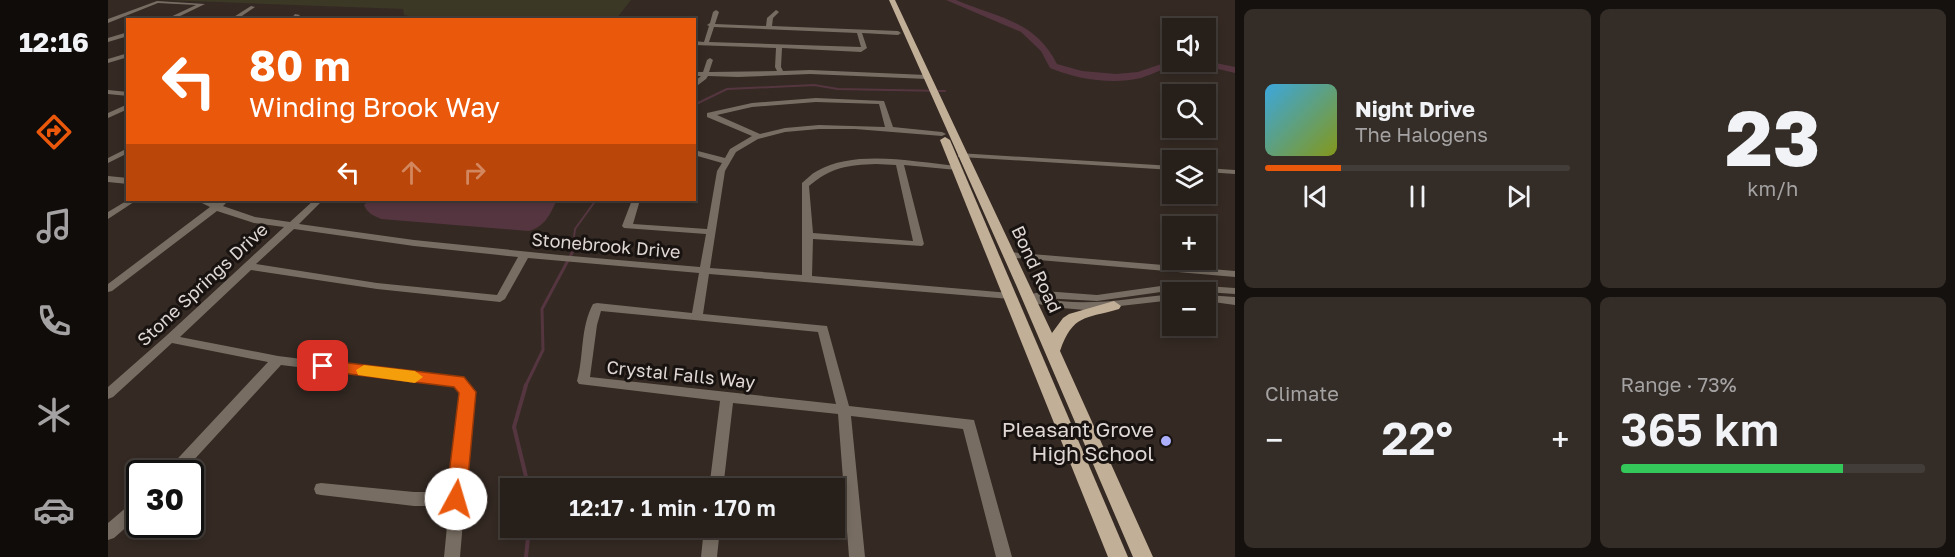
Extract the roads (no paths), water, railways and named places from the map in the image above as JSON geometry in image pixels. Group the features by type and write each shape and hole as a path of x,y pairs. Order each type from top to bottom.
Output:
{"main road":[{"name":"Bond Road","path":"885,0 898,33 926,85 961,163 1028,298 1143,557"},
{"name":"Bond Road","path":"892,0 915,53 942,134 961,163 1010,296 1118,557"},
{"path":"898,33 904,35 909,49 915,53"},
{"path":"1010,296 1028,298"},
{"path":"1052,352 1058,334 1068,320 1114,306"}],"street":[{"path":"108,21 157,2 203,4 171,18"},
{"path":"234,18 253,7"},
{"path":"706,43 716,12"},
{"path":"769,27 770,18 776,12"},
{"path":"710,25 898,33"},
{"path":"696,43 861,50 864,48 859,31"},
{"path":"108,34 126,35"},
{"path":"108,40 126,35"},
{"path":"779,46 778,67 781,73"},
{"path":"108,61 126,56"},
{"path":"696,84 706,75 710,60"},
{"path":"108,61 126,64"},
{"path":"696,74 781,73 926,85"},
{"path":"108,92 126,94"},
{"path":"759,136 710,115 738,107 783,100 882,102 890,131"},
{"path":"108,116 126,107"},
{"path":"857,557 844,410 823,329 698,316 725,161 741,145 759,136 803,128 942,134"},
{"path":"108,161 126,151"},
{"path":"696,153 725,161"},
{"path":"807,279 808,236 805,185 815,173 835,165 859,162 900,165 961,163 1162,168"},
{"path":"808,236 919,244 900,165"},
{"path":"1216,171 1235,172"},
{"path":"108,179 126,181"},
{"path":"108,216 131,201"},
{"name":"Stonebrook Drive","path":"205,201 238,216 414,243 580,260 1010,296"},
{"path":"108,289 224,201"},
{"name":"Stone Springs Drive","path":"108,394 318,201"},
{"path":"636,201 627,226 711,232"},
{"path":"247,266 377,286 500,299 525,254"},
{"path":"1008,255 1235,274"},
{"path":"1028,298 1044,294 1097,298 1175,287 1235,291"},
{"path":"1028,298 1058,304 1114,306 1162,299"},
{"path":"1216,299 1235,301"},
{"path":"1058,304 1068,320"},
{"name":"Crystal Falls Way","path":"698,316 597,307 588,330 589,356 583,381 969,424 1004,557"},
{"path":"170,339 278,360 458,382 468,392 452,557"},
{"path":"185,460 278,360"},
{"path":"717,478 727,397"},
{"path":"321,489 414,499 456,499"},
{"path":"108,534 126,518"},
{"path":"709,557 711,538"}],"waterway":[{"path":"950,0 1024,30 1046,50 1053,66 1071,72 1093,76 1126,77 1141,75 1174,63 1187,62 1235,70"},
{"path":"696,104 727,89 814,85 838,89 945,91"},
{"path":"572,253 575,229 595,201"},
{"path":"525,387 543,350 542,309 572,253"},
{"path":"526,385 514,427 526,478"},
{"path":"526,557 528,538"}],"place":[{"name":"Pleasant Grove High School","path":"1166,441"}]}
